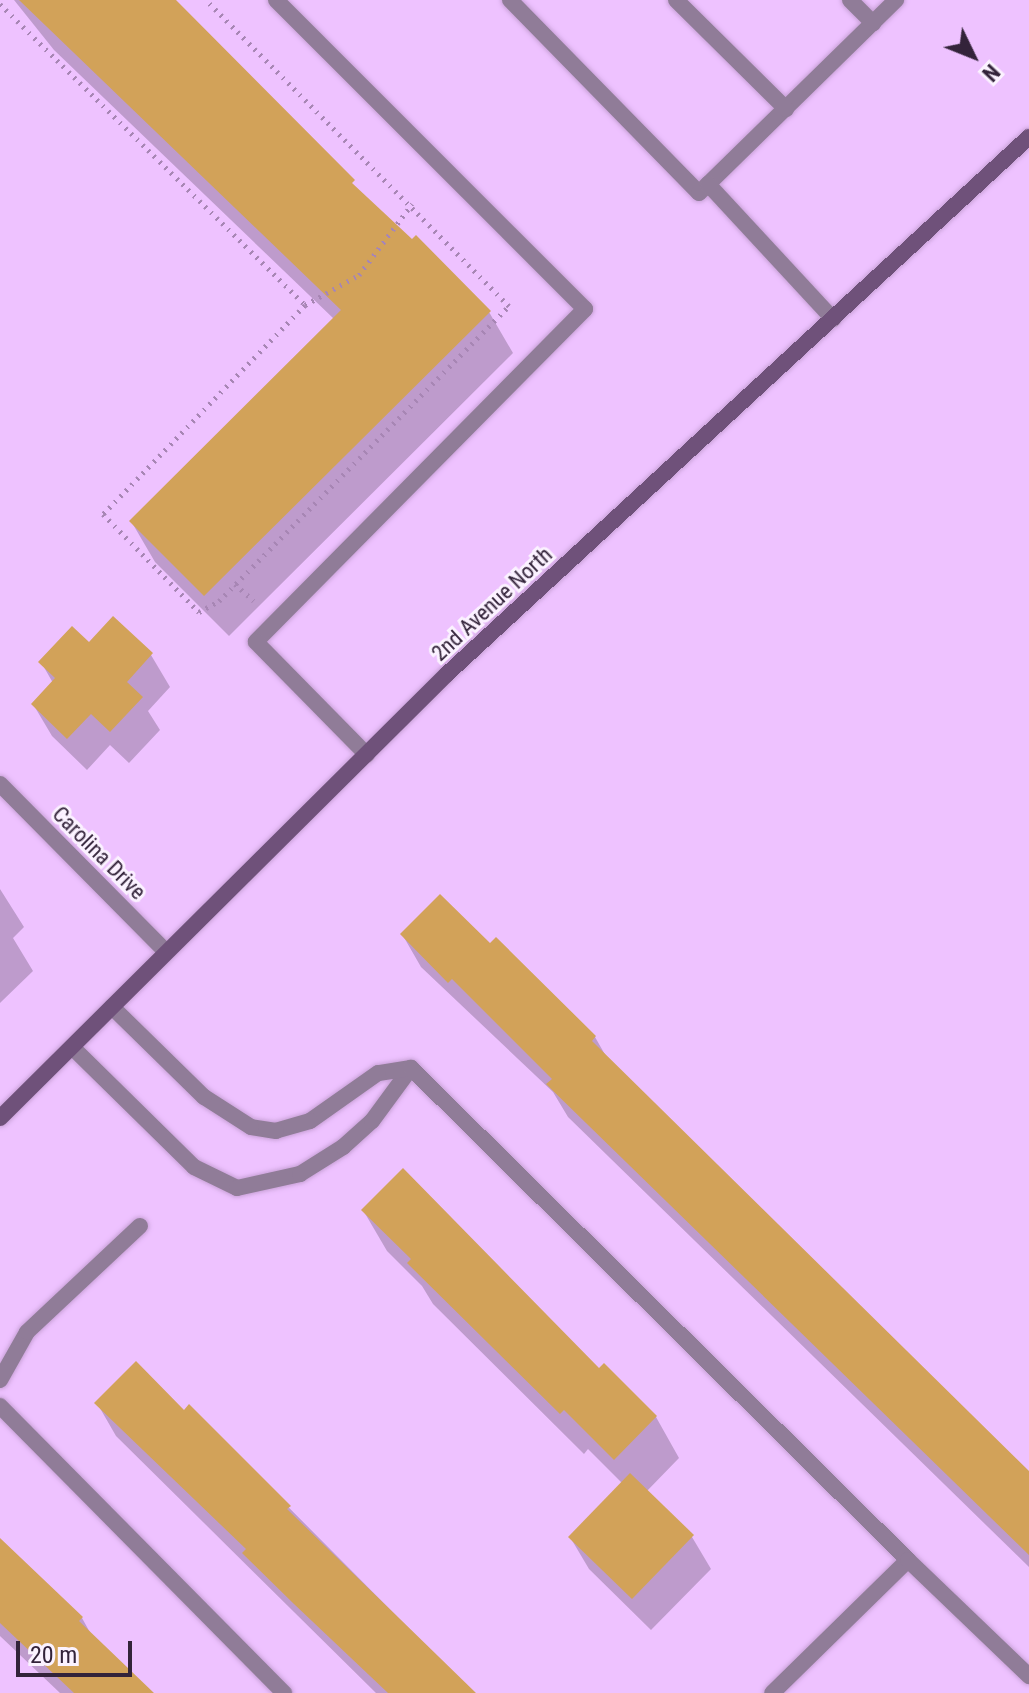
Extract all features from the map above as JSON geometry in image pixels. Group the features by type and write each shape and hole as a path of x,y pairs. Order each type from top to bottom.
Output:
{"street":[{"path":"276,0 585,309 256,642 367,755"},
{"path":"510,0 699,193 896,0"},
{"path":"676,0 786,109"},
{"path":"850,0 873,23"},
{"name":"2nd Avenue North","path":"0,1118 367,755 1029,137"},
{"path":"708,184 833,319"},
{"name":"Carolina Drive","path":"0,784 166,952"},
{"path":"112,1007 204,1097 251,1127 276,1131 310,1121 378,1073 411,1068"},
{"path":"72,1047 194,1167 237,1188 300,1174 343,1147 372,1121 411,1068"},
{"path":"411,1068 1029,1676"},
{"path":"0,1380 27,1332 140,1226"},
{"path":"0,1406 284,1693"},
{"path":"772,1693 908,1560"}],"path":[{"path":"206,0 412,204 509,306 235,584 199,612 103,514 305,305 359,275 412,204"},
{"path":"0,4 305,305"},
{"path":"235,584 254,601"}],"building":[{"path":"19,0 176,0 355,180 352,183 412,239 416,235 491,311 204,596 129,521 341,310"},
{"path":"113,616 153,653 127,682 143,697 110,732 91,714 67,739 31,704 55,678 38,662 72,626 89,642"},
{"path":"440,894 490,943 496,937 596,1036 592,1041 1029,1471 1029,1555 546,1084 552,1079 452,979 448,983 400,934"},
{"path":"403,1168 599,1368 604,1363 657,1416 614,1460 564,1410 560,1414 407,1263 411,1259 361,1210"},
{"path":"136,1361 184,1410 189,1404 291,1506 287,1509 476,1693 388,1693 294,1604 242,1553 246,1549 94,1403"},
{"path":"630,1473 694,1535 632,1599 568,1537"},
{"path":"0,1538 83,1617 79,1621 154,1693 74,1693 0,1623"}]}
